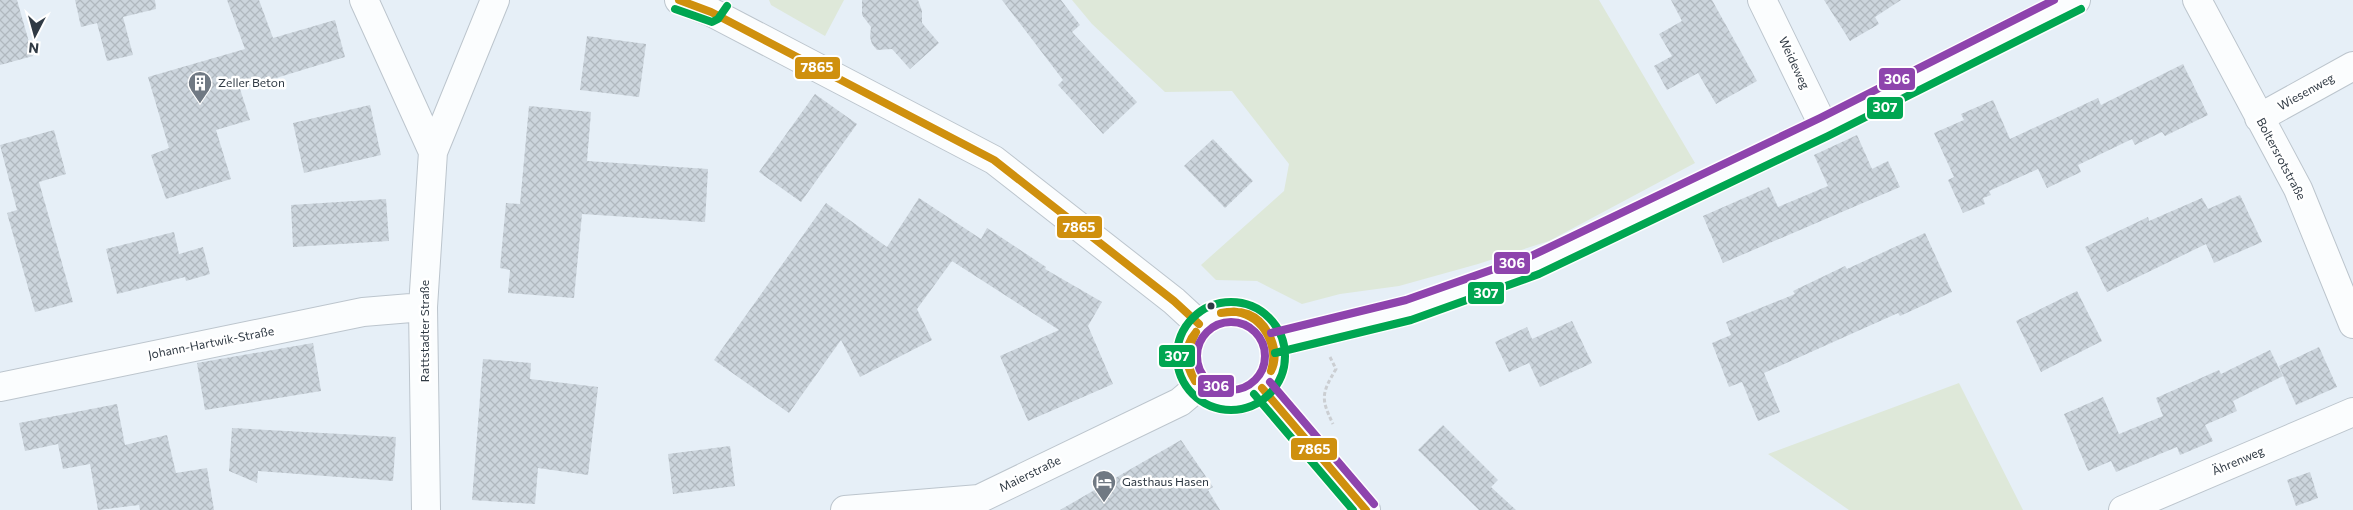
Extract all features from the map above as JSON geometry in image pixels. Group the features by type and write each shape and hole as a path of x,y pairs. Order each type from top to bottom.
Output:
{"street":[{"name":"Rattstadter Straße","path":"364,0 432,152"},
{"name":"Rattstadter Straße","path":"426,510 423,307 432,152 495,0"},
{"path":"679,0 715,6 994,160 1167,295 1199,324"},
{"name":"Weideweg","path":"1762,0 1824,127"},
{"path":"1273,343 1409,310 1535,265 1824,127 2076,0"},
{"name":"Boltersrotstraße","path":"2197,0 2298,188 2353,324"},
{"name":"Wiesenweg","path":"2259,118 2353,66"},
{"name":"Johann-Hartwik-Straße","path":"0,386 363,312 423,307"},
{"path":"1233,311 1250,316 1265,327 1273,343 1275,359 1271,375 1262,388 1247,397 1230,400 1213,397 1198,386 1189,372 1186,355 1190,338 1199,324 1215,314 1233,311"},
{"name":"Maierstraße","path":"845,510 979,499 1180,402 1198,386"},
{"path":"1262,388 1366,510"},
{"name":"Ährenweg","path":"2124,510 2353,412"}],"path":[{"path":"1317,332 1336,369 1328,382 1323,403 1335,429"}],"green space":[{"path":"769,0 844,0 825,36 771,5"},
{"path":"1072,0 1599,0 1695,163 1549,241 1478,264 1399,286 1340,294 1302,304 1257,281 1216,280 1201,265 1284,191 1289,164 1232,91 1165,92 1092,24"},
{"path":"1959,383 2023,510 1849,510 1768,454"}],"building":[{"path":"0,0 17,0 33,56 0,65"},
{"path":"75,0 155,0 156,9 123,17 133,55 107,61 97,23 81,27"},
{"path":"227,0 259,0 273,38 335,20 345,57 240,89 250,120 216,130 231,179 166,199 151,155 169,148 148,77 245,49"},
{"path":"862,0 918,0 922,11 922,23 939,43 910,69 892,49 877,50 872,44 870,37 871,27 862,15"},
{"path":"1002,0 1061,0 1080,25 1072,32 1137,102 1103,134 1058,85 1063,80"},
{"path":"1671,0 1712,0 1757,81 1716,104 1698,73 1667,90 1654,66 1672,56 1659,34 1682,21"},
{"path":"1824,0 1901,0 1875,17 1879,24 1850,41"},
{"path":"587,36 646,44 639,97 580,90"},
{"path":"2183,64 2208,115 2165,136 2162,132 2135,145 2132,139 2078,165 2081,172 2047,188 2038,169 1989,191 1991,195 1983,198 1985,204 1963,213 1948,180 1954,177 1934,133 1964,120 1961,114 1993,100 2010,139 2098,98 2101,105"},
{"path":"815,94 857,124 801,202 759,172"},
{"path":"370,105 381,155 304,173 293,123"},
{"path":"529,106 591,112 587,161 708,169 705,222 582,214 574,298 508,293 510,270 500,268 506,203 520,204"},
{"path":"54,130 66,174 39,182 73,302 35,312 7,213 17,210 0,145"},
{"path":"1857,135 1872,169 1888,161 1900,187 1723,263 1703,216 1769,187 1778,207 1828,186 1814,155"},
{"path":"1213,139 1253,181 1225,208 1184,166"},
{"path":"2240,195 2262,242 2214,263 2206,244 2107,292 2085,247 2148,217 2149,221 2202,198 2208,209"},
{"path":"919,198 981,239 987,228 1046,267 1045,269 1102,302 1088,326 1113,384 1028,421 1000,356 1059,330 952,261 917,309 932,340 860,377 841,340 789,413 714,360 826,203 887,247"},
{"path":"386,199 389,241 293,247 291,205"},
{"path":"174,232 179,254 203,247 210,274 186,281 185,277 117,294 106,249"},
{"path":"1925,233 1952,292 1900,316 1898,313 1764,373 1780,412 1758,421 1742,382 1729,387 1712,343 1731,335 1726,322 1795,294 1793,291 1845,266 1847,269"},
{"path":"2077,291 2102,341 2041,372 2016,321"},
{"path":"1572,321 1592,363 1540,387 1529,363 1509,372 1495,342 1527,327 1532,339"},
{"path":"313,343 321,391 205,410 197,363"},
{"path":"2319,347 2337,387 2296,405 2279,366"},
{"path":"2270,350 2283,376 2233,401 2237,411 2205,425 2213,441 2180,455 2177,447 2116,472 2111,461 2088,471 2064,414 2103,397 2119,434 2163,416 2156,398 2219,370 2221,374"},
{"path":"483,359 531,363 530,379 598,387 588,475 538,468 535,504 472,500"},
{"path":"117,404 125,445 167,435 176,473 207,468 214,510 140,510 139,505 98,510 90,464 63,469 58,444 25,451 19,423"},
{"path":"1443,425 1498,480 1491,487 1516,510 1479,510 1418,450"},
{"path":"232,428 396,437 393,481 258,471 257,483 229,471"},
{"name":"Gasthaus Hasen","path":"1181,440 1213,487 1208,490 1220,510 1060,510"},
{"path":"730,446 735,486 673,494 668,454"},
{"path":"2310,472 2318,498 2296,506 2287,480"}],"transit line":[{"name":"7865","path":"679,0 711,12 994,160 1174,301 1199,324"},
{"name":"306","path":"1271,333 1406,300 1531,256 1820,118 2054,0"},
{"name":"307","path":"675,9 712,22 718,19 727,6"},
{"name":"307","path":"1275,353 1411,320 1539,274 1828,136 2081,9"},
{"name":"307","path":"1231,302 1252,306 1269,318 1281,335 1285,356 1281,377 1269,394 1252,406 1231,410 1210,406 1193,394 1181,377 1177,356 1181,335 1193,318 1210,306 1231,302"},
{"name":"7865","path":"1221,313 1235,312 1247,315 1262,326 1271,343 1273,352 1271,371"},
{"name":"7865","path":"1221,313 1245,313 1255,318 1261,324 1271,338 1273,347 1274,363 1271,371"},
{"name":"306","path":"1231,322 1244,325 1255,332 1262,343 1265,356 1262,369 1255,380 1244,387 1231,390 1218,387 1207,380 1200,369 1197,356 1200,343 1207,332 1218,325 1231,322"},
{"name":"7865","path":"1195,381 1187,362 1187,350 1196,332"},
{"name":"7865","path":"1195,381 1188,356 1196,332"},
{"name":"306","path":"1270,382 1374,504"},
{"name":"7865","path":"1262,388 1366,510"},
{"name":"307","path":"1254,394 1353,510"}],"place":[{"name":"Zeller Beton","path":"200,104"},
{"name":"Gasthaus Hasen","path":"1104,503"}]}
